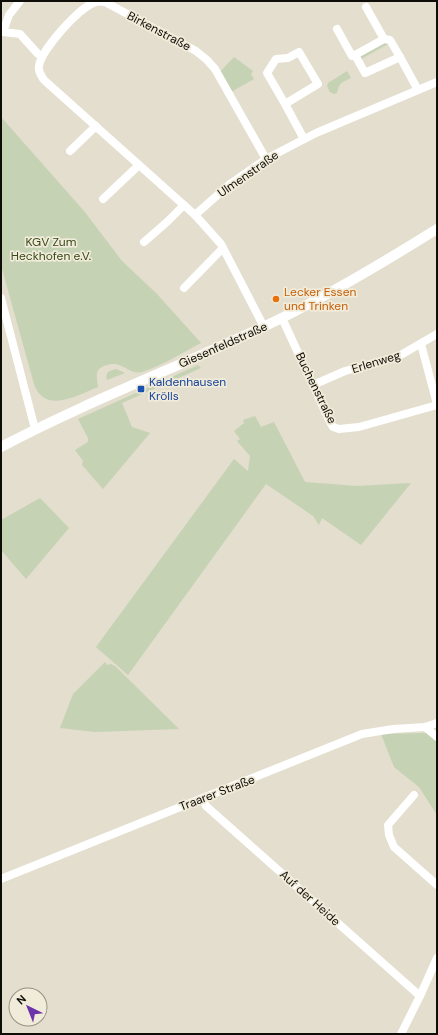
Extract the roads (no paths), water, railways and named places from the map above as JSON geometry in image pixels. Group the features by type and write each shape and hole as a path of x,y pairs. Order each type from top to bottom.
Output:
{"main road":[{"name":"Giesenfeldstraße","path":"1,447 110,395 282,318 375,268 437,229"}],"street":[{"path":"20,1 9,15 3,32 20,34 38,54 42,56 39,64 39,72 44,80 195,215 221,244 264,327"},
{"name":"Birkenstraße","path":"42,56 61,30 77,14 97,1 105,2 196,51 207,60 215,69 266,159"},
{"path":"366,7 384,39"},
{"path":"337,29 352,56 355,55 365,73 400,57"},
{"path":"355,55 384,39 390,40 418,90"},
{"path":"285,104 318,84 299,52 288,58 276,59 267,73 304,139"},
{"name":"Ulmenstraße","path":"195,215 230,184 266,159 304,139 437,82"},
{"path":"70,151 96,126"},
{"path":"103,199 139,165"},
{"path":"144,242 184,205"},
{"path":"184,288 224,248"},
{"path":"1,298 35,430"},
{"name":"Buchenstraße","path":"282,318 329,420 333,427 339,429 359,427 437,404 421,344"},
{"name":"Erlenweg","path":"313,385 345,371 399,356 437,334"},
{"name":"Traarer Straße","path":"1,879 362,734 393,729 425,727 437,722"},
{"path":"425,727 437,737"},
{"path":"414,795 388,825 389,835 394,847 437,885"},
{"name":"Auf der Heide","path":"202,799 206,806 420,996"},
{"path":"400,1034 420,996 437,958"}],"place":[{"name":"Lecker Essen und Trinken","path":"276,299"},
{"name":"Kaldenhausen Krölls","path":"141,389"}],"park label":[{"name":"KGV Zum Heckhofen e.V.","path":"51,249"}]}
